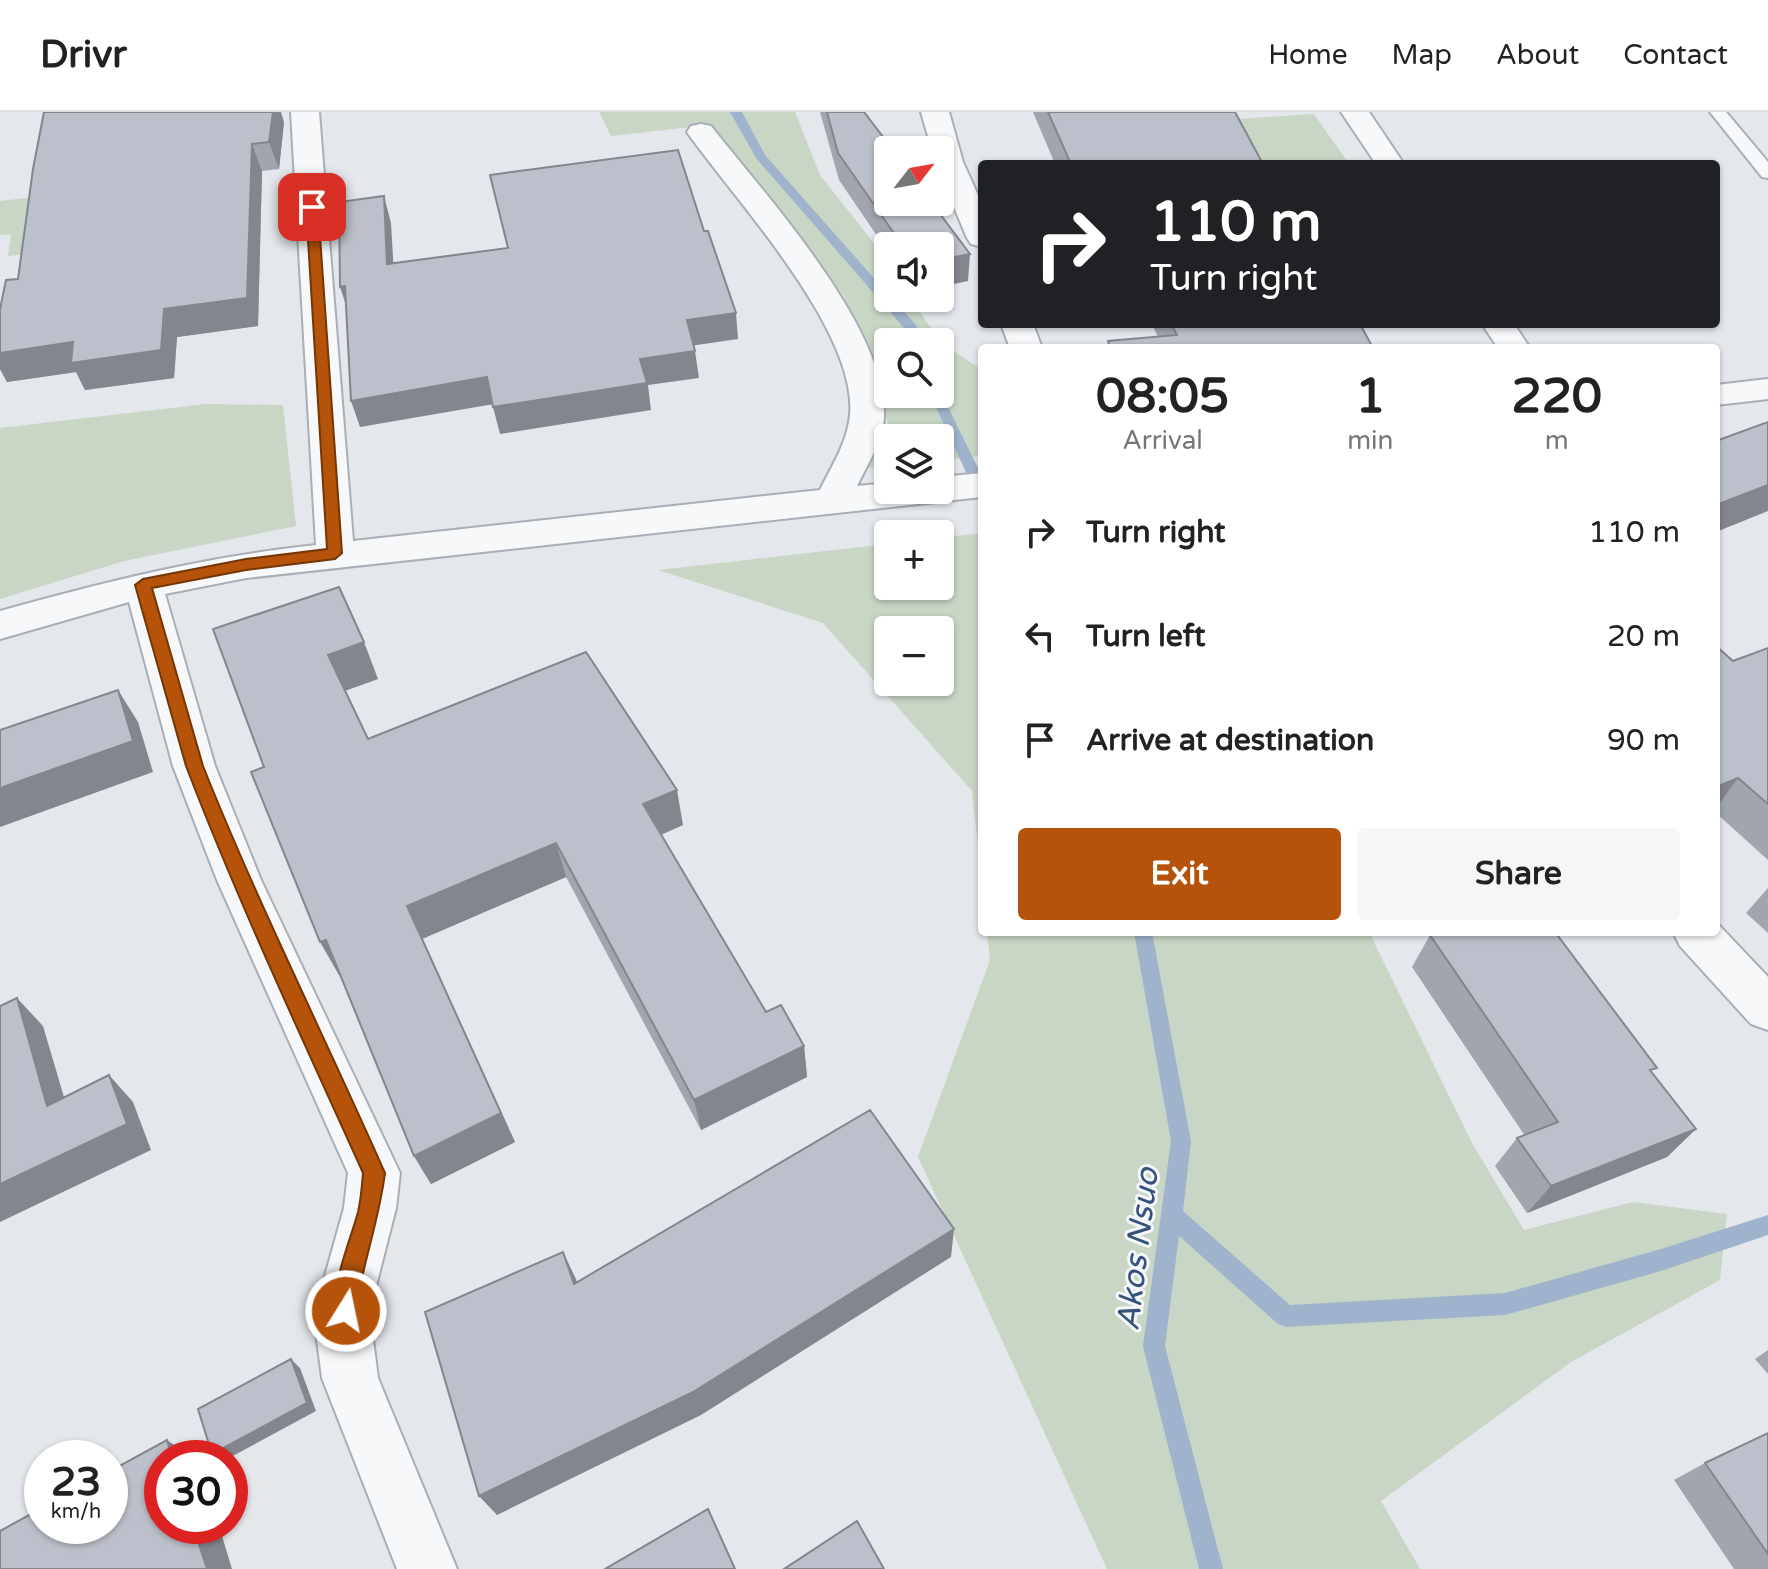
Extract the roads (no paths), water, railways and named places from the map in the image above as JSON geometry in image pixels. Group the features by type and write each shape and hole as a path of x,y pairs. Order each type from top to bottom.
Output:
{"street":[{"path":"305,112 335,553"},
{"path":"935,112 949,162 978,229"},
{"path":"1355,112 1387,160"},
{"path":"701,132 827,299 863,374 867,419 833,500"},
{"path":"1720,395 1768,389"},
{"path":"954,488 978,485"},
{"path":"0,625 143,585 246,565 874,496"},
{"path":"143,585 200,780 239,880 374,1173 370,1208 348,1290 344,1332 350,1378 427,1569"},
{"path":"1700,936 1768,1009"}],"lane":[{"path":"1718,112 1768,173"}],"waterway":[{"name":"Akos Nsuo","path":"736,112 760,156 911,328"},
{"name":"Akos Nsuo","path":"943,408 978,483"},
{"name":"Akos Nsuo","path":"1144,936 1181,1141 1154,1346 1211,1569"},
{"path":"1172,1216 1286,1316 1505,1304 1661,1260 1768,1225"}]}
